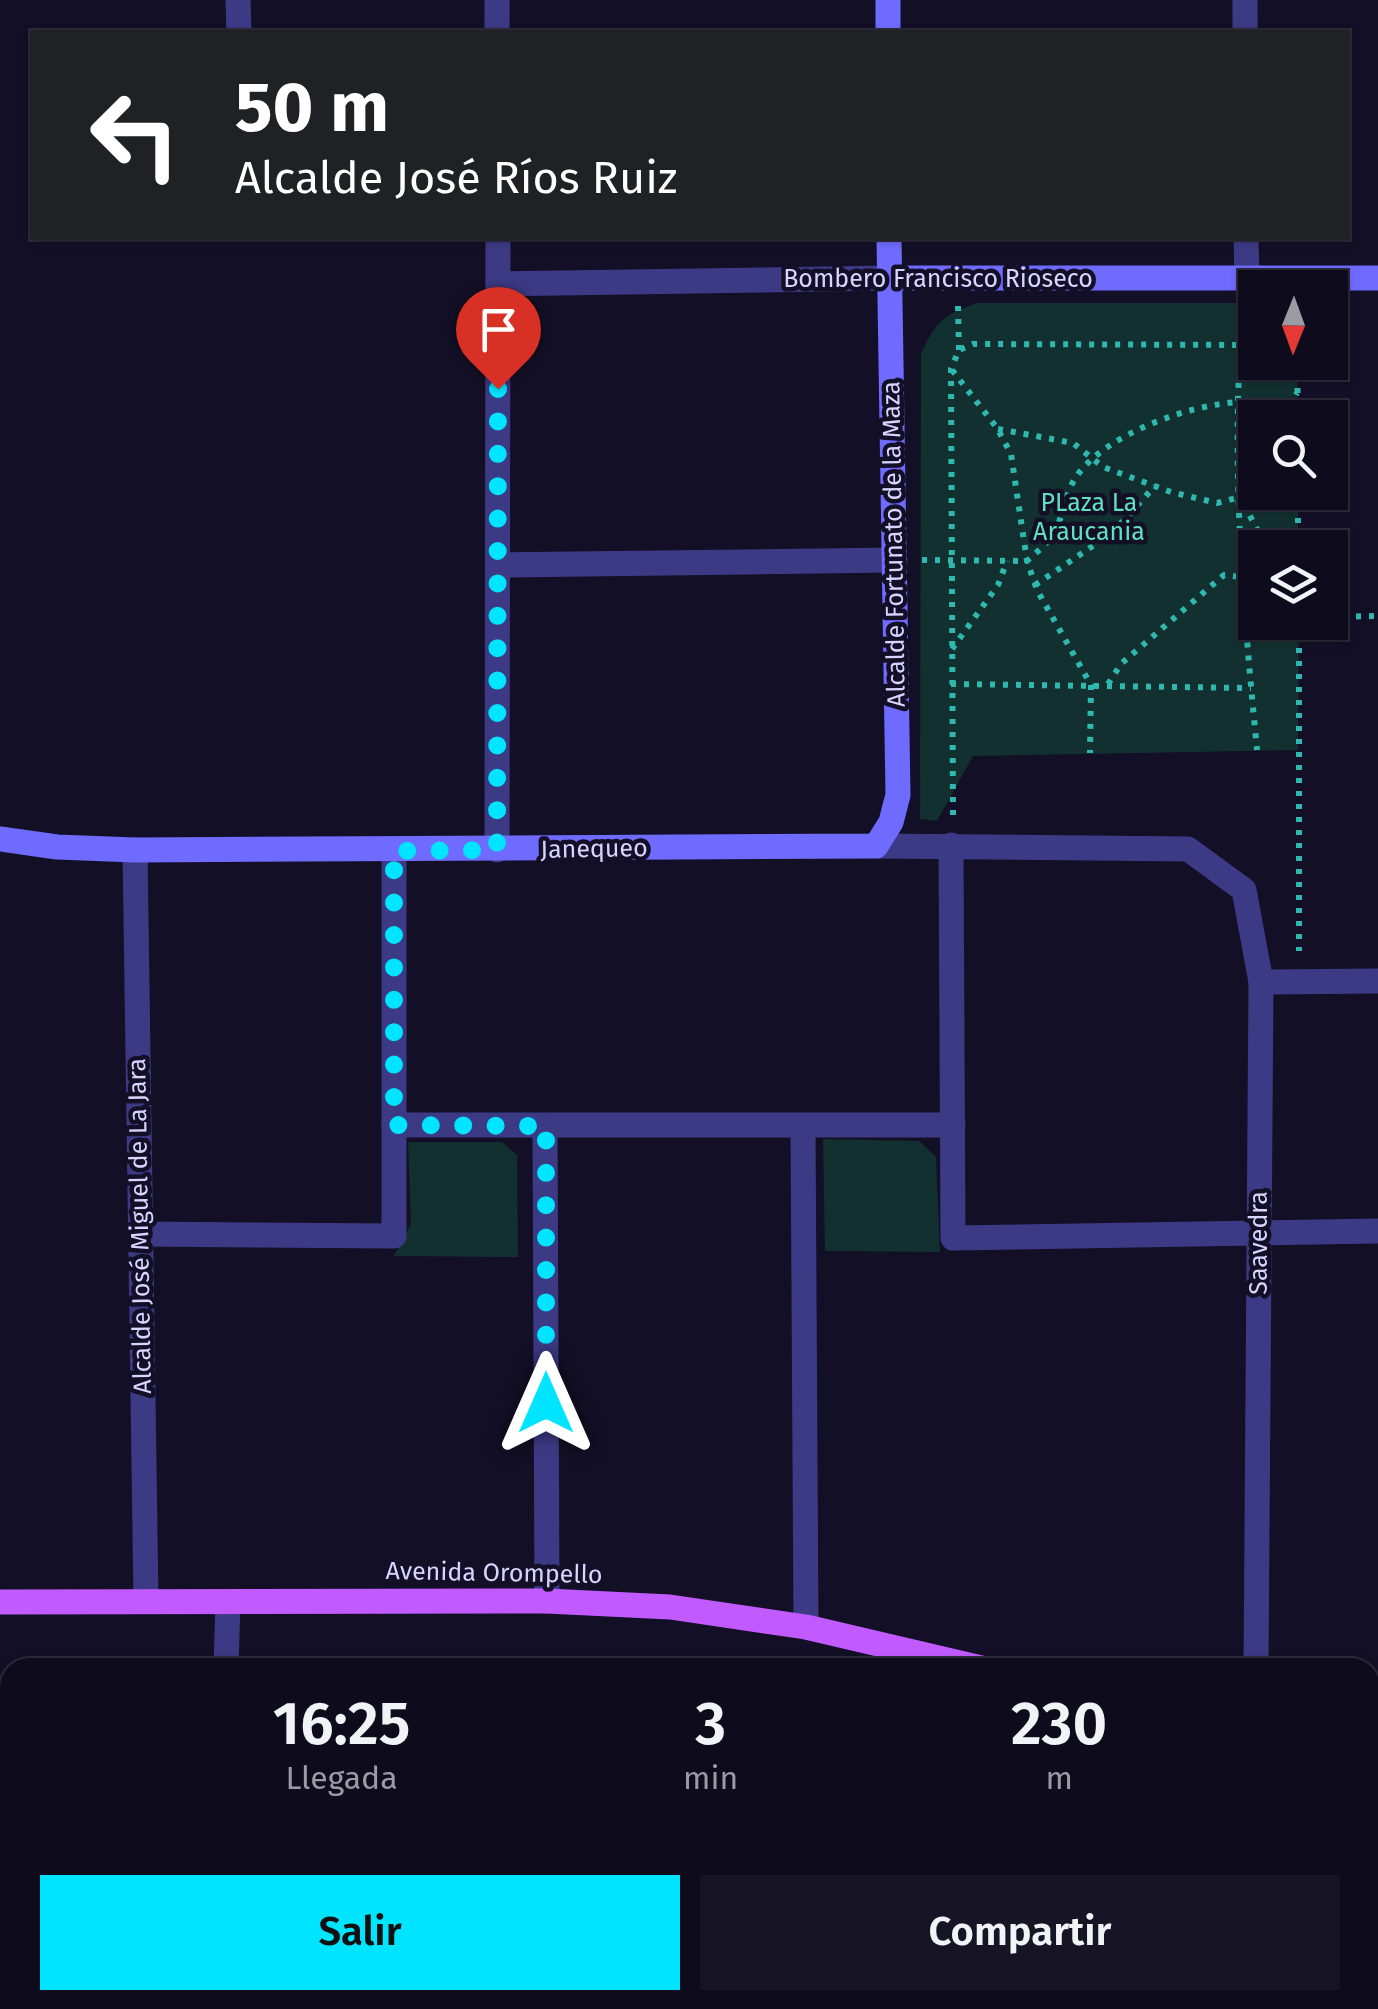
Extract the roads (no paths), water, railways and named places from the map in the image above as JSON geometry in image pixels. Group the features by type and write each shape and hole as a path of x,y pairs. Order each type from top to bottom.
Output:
{"main road":[{"path":"888,0 888,30"},
{"name":"Alcalde Fortunato de la Maza","path":"876,846 891,822 898,795 890,240"},
{"name":"Bombero Francisco Rioseco","path":"890,278 1238,278"},
{"name":"Bombero Francisco Rioseco","path":"1348,278 1378,278"},
{"name":"Janequeo","path":"0,839 57,847 135,850 876,846"},
{"name":"Avenida Orompello","path":"0,1602 547,1602 670,1607 806,1627 938,1658"}],"street":[{"path":"238,0 240,30"},
{"path":"496,0 497,30"},
{"path":"1245,0 1245,30"},
{"path":"497,850 498,240"},
{"path":"1246,240 1247,270"},
{"name":"Bombero Francisco Rioseco","path":"498,284 890,278"},
{"path":"498,564 895,560"},
{"path":"951,845 953,1238 1378,1231"},
{"name":"Janequeo","path":"876,846 1188,849"},
{"name":"Saavedra","path":"1188,849 1244,890 1261,982 1256,1658"},
{"name":"Alcalde José Miguel de La Jara","path":"135,850 146,1601"},
{"path":"140,1234 394,1236 394,851"},
{"path":"1261,982 1378,981"},
{"path":"394,1125 953,1125"},
{"path":"546,1126 547,1602"},
{"path":"803,1126 806,1627"},
{"path":"226,1658 228,1602"}],"park label":[{"name":"PLaza La Araucania","path":"1089,518"}]}
